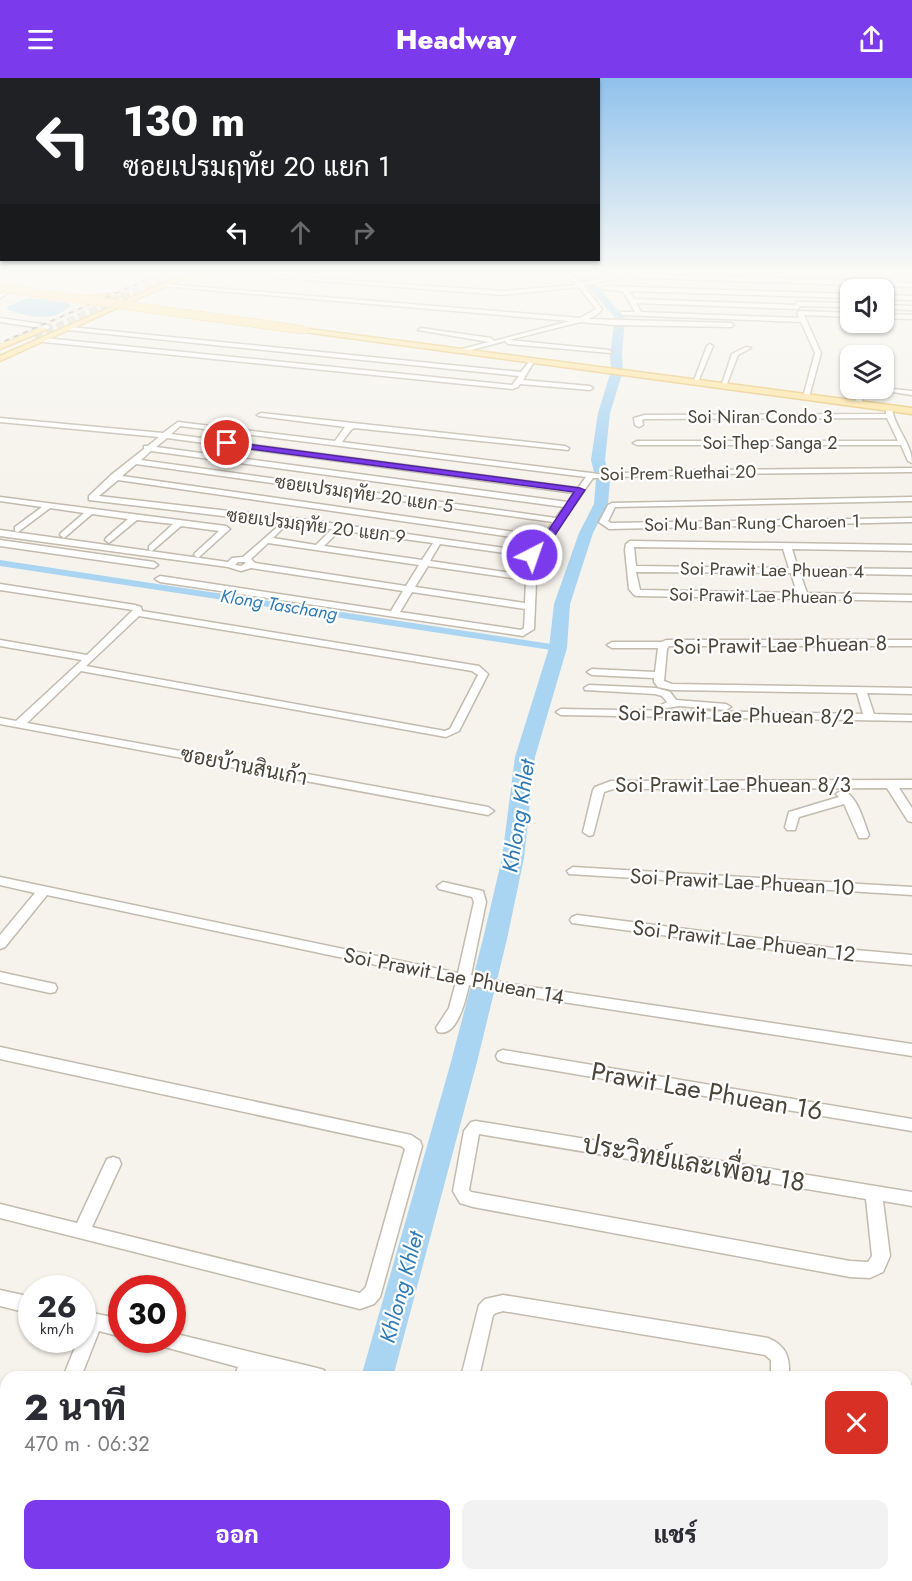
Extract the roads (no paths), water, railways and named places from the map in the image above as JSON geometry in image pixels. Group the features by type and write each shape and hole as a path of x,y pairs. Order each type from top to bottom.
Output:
{"main road":[{"path":"0,353 20,342"},
{"path":"0,353 29,342"},
{"path":"399,342 858,404 889,412 912,411"}],"street":[{"path":"66,342 515,384 590,388"},
{"path":"78,344 82,342"},
{"path":"209,342 523,374"},
{"path":"464,350 494,342"},
{"path":"511,342 609,351"},
{"path":"806,397 818,353 813,342"},
{"path":"224,358 240,345"},
{"path":"695,382 710,346"},
{"path":"723,386 735,354 748,348"},
{"path":"515,384 532,360"},
{"path":"894,391 912,393"},
{"path":"858,404 860,399"},
{"path":"889,412 912,461"},
{"name":"Soi Niran Condo 3","path":"639,424 638,418 645,417 889,412"},
{"path":"261,415 354,426 465,431"},
{"path":"0,420 163,435 580,490"},
{"name":"Soi Prem Ruethai 20","path":"163,435 179,424 381,450 484,458 599,476 698,472 912,470"},
{"path":"337,444 348,428 354,426"},
{"path":"450,431 565,448"},
{"path":"114,477 163,435"},
{"name":"Soi Thep Sanga 2","path":"637,443 912,438"},
{"path":"147,448 571,505"},
{"path":"316,524 381,450"},
{"name":"ซอยเปรมฤทัย 20 แยก 5","path":"133,461 560,521"},
{"path":"160,579 523,633 529,629 531,607 529,578 535,557 580,490 599,476"},
{"path":"114,477 547,539"},
{"name":"ซอยเปรมฤทัย 20 แยก 9","path":"114,477 93,497 95,499 316,524 535,557"},
{"path":"754,522 744,502 912,499"},
{"path":"2,501 226,529"},
{"name":"Soi Mu Ban Rung Charoen 1","path":"744,502 612,505 603,524 912,520"},
{"path":"18,529 47,507"},
{"path":"64,535 89,512"},
{"path":"109,540 135,518"},
{"path":"198,555 235,519"},
{"path":"152,548 179,523"},
{"path":"223,590 282,525"},
{"path":"317,548 334,531"},
{"path":"0,533 230,564 246,564 531,607"},
{"path":"374,556 386,539"},
{"path":"266,540 529,578"},
{"path":"0,543 154,565"},
{"path":"632,569 628,550 632,544 912,548"},
{"path":"393,615 436,545"},
{"path":"787,547 803,596"},
{"path":"475,571 484,553"},
{"name":"Soi Prawit Lae Phuean 4","path":"632,569 912,572"},
{"name":"Soi Prawit Lae Phuean 6","path":"632,569 634,589 637,594 912,598"},
{"path":"0,587 135,608 138,609 137,613"},
{"path":"19,724 137,613"},
{"path":"80,668 446,734 454,731 483,674 480,669 475,668 137,613"},
{"path":"0,643 89,658"},
{"name":"Soi Prawit Lae Phuean 8","path":"660,675 663,645 912,643"},
{"path":"612,645 663,645"},
{"path":"592,672 660,675 659,681 662,685 672,687 912,691"},
{"path":"589,688 657,691 666,694 673,703"},
{"path":"861,690 870,718"},
{"path":"664,714 664,707 673,703 726,707 737,715"},
{"name":"Soi Prawit Lae Phuean 8/2","path":"561,712 912,718"},
{"name":"ซอยบ้านสินเก้า","path":"0,721 488,811"},
{"path":"836,784 852,806 863,835"},
{"path":"891,784 912,818"},
{"name":"Soi Prawit Lae Phuean 8/3","path":"589,832 598,793 605,786 912,784"},
{"path":"791,827 793,815 846,799"},
{"name":"Soi Prawit Lae Phuean 10","path":"573,871 912,891"},
{"name":"Soi Prawit Lae Phuean 14","path":"0,881 511,989 912,1050"},
{"path":"442,886 472,892 480,898 456,1010 443,1028"},
{"path":"0,944 44,891"},
{"name":"Soi Prawit Lae Phuean 12","path":"577,920 834,953 912,960"},
{"path":"0,976 50,988"},
{"path":"0,1053 405,1140 414,1146 374,1291 368,1298 360,1301 0,1211"},
{"name":"Prawit Lae Phuean 16","path":"503,1056 912,1125"},
{"name":"ประวิทย์และเพื่อน 18","path":"874,1193 881,1256 877,1266 870,1270 850,1269 466,1198 461,1191 463,1170 472,1131 476,1127 912,1199"},
{"path":"82,1232 113,1164"},
{"path":"0,1298 18,1302"},
{"path":"471,1371 484,1311 491,1305 503,1303 768,1347 777,1351 781,1357 780,1371"},
{"path":"186,1347 247,1369 264,1371"},
{"path":"74,1371 79,1353"}],"waterway":[{"name":"Khlong Khlet","path":"379,1371 464,1062 495,939 513,858 525,757 558,648 562,604 586,533 601,504 603,480 598,460 604,413 617,371 617,342"},
{"name":"Klong Taschang","path":"0,563 558,648"}]}
